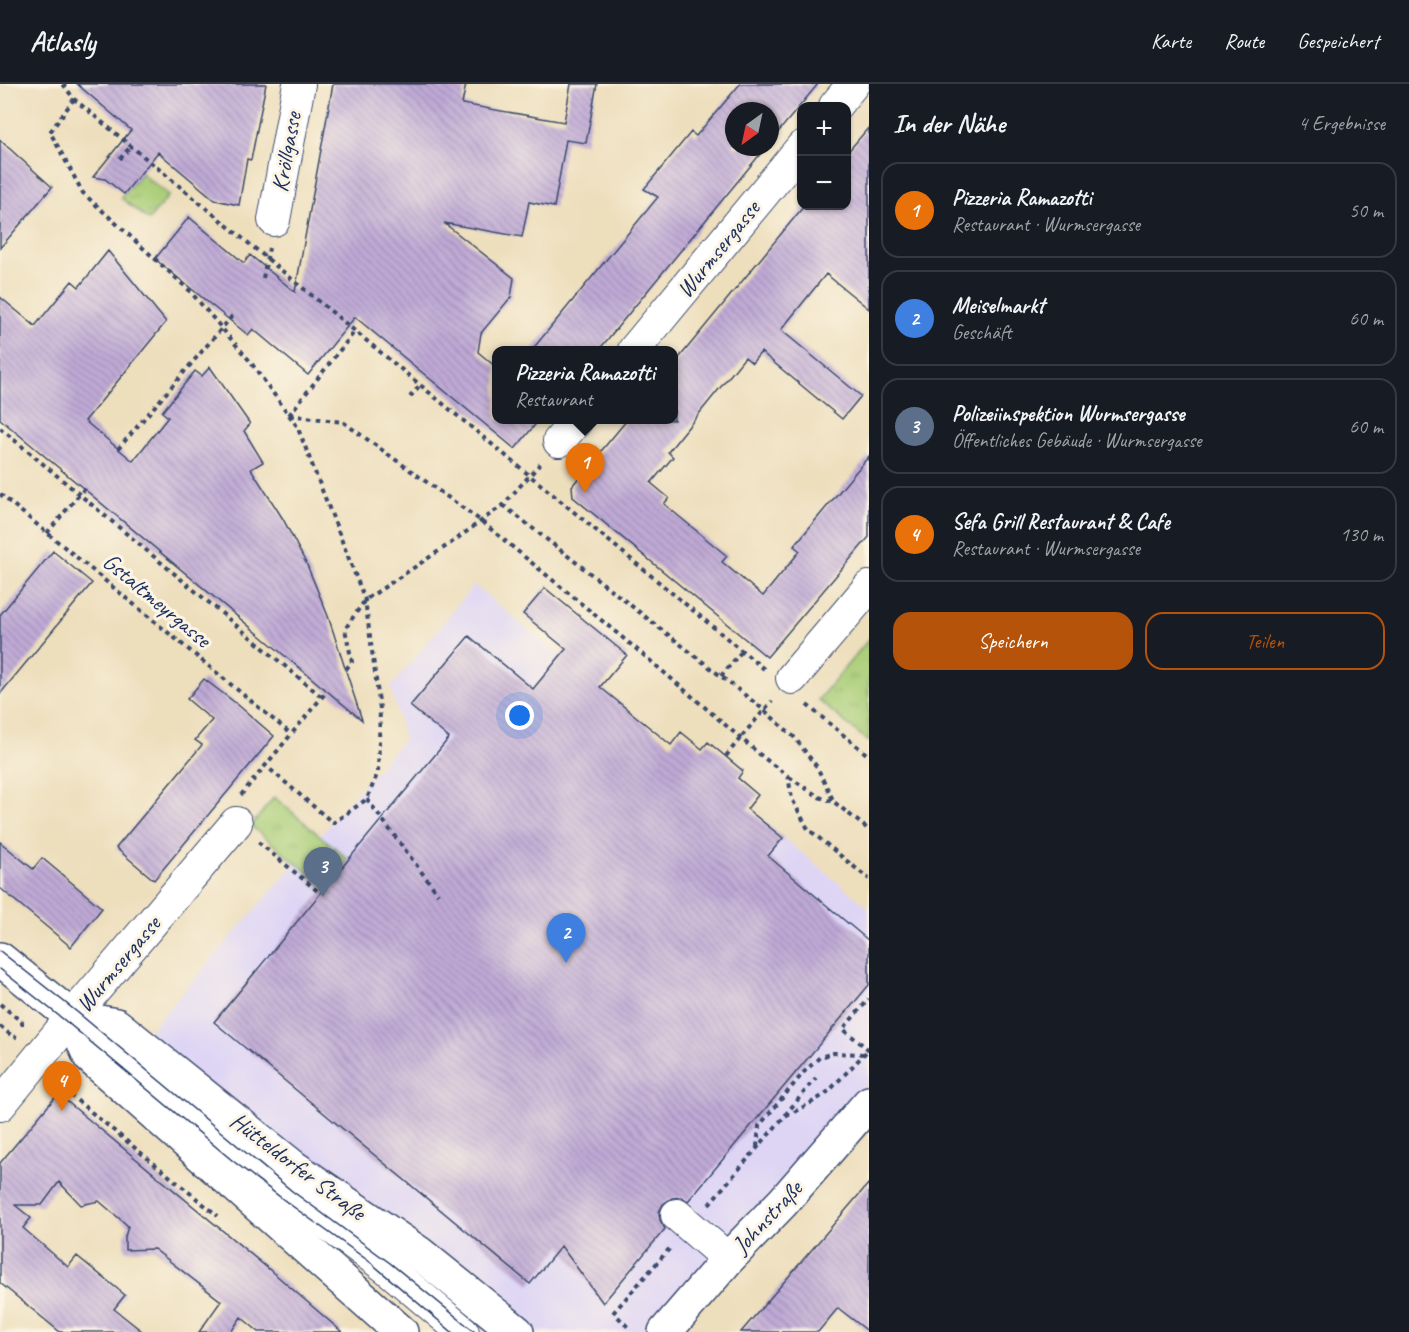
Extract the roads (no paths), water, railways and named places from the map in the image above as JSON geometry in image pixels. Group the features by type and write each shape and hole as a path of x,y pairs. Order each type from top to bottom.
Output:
{"main road":[{"name":"Hütteldorfer Straße","path":"0,959 72,1017 90,1057 401,1332"},
{"name":"Hütteldorfer Straße","path":"72,1017 116,1025 292,1166 419,1253 517,1332"},
{"name":"Johnstraße","path":"665,1332 869,1103"}],"street":[{"name":"Kröllgasse","path":"271,232 299,84"},
{"path":"838,102 853,84"},
{"name":"Wurmsergasse","path":"638,346 797,152"},
{"path":"787,683 869,587"},
{"name":"Wurmsergasse","path":"0,1105 236,823"},
{"name":"Hütteldorfer Straße","path":"72,1017 285,1193 387,1268 463,1332"},
{"path":"676,1215 728,1259"}],"tram line":[{"path":"0,951 292,1191 390,1263 475,1332"},
{"path":"0,969 233,1161 370,1262 452,1332"}],"place":[{"name":"Pizzeria Ramazotti","path":"585,493"},
{"name":"Polizeiinspektion Wurmsergasse","path":"323,897"},
{"name":"Meiselmarkt","path":"566,963"},
{"name":"Sefa Grill Restaurant & Cafe","path":"62,1111"}]}
